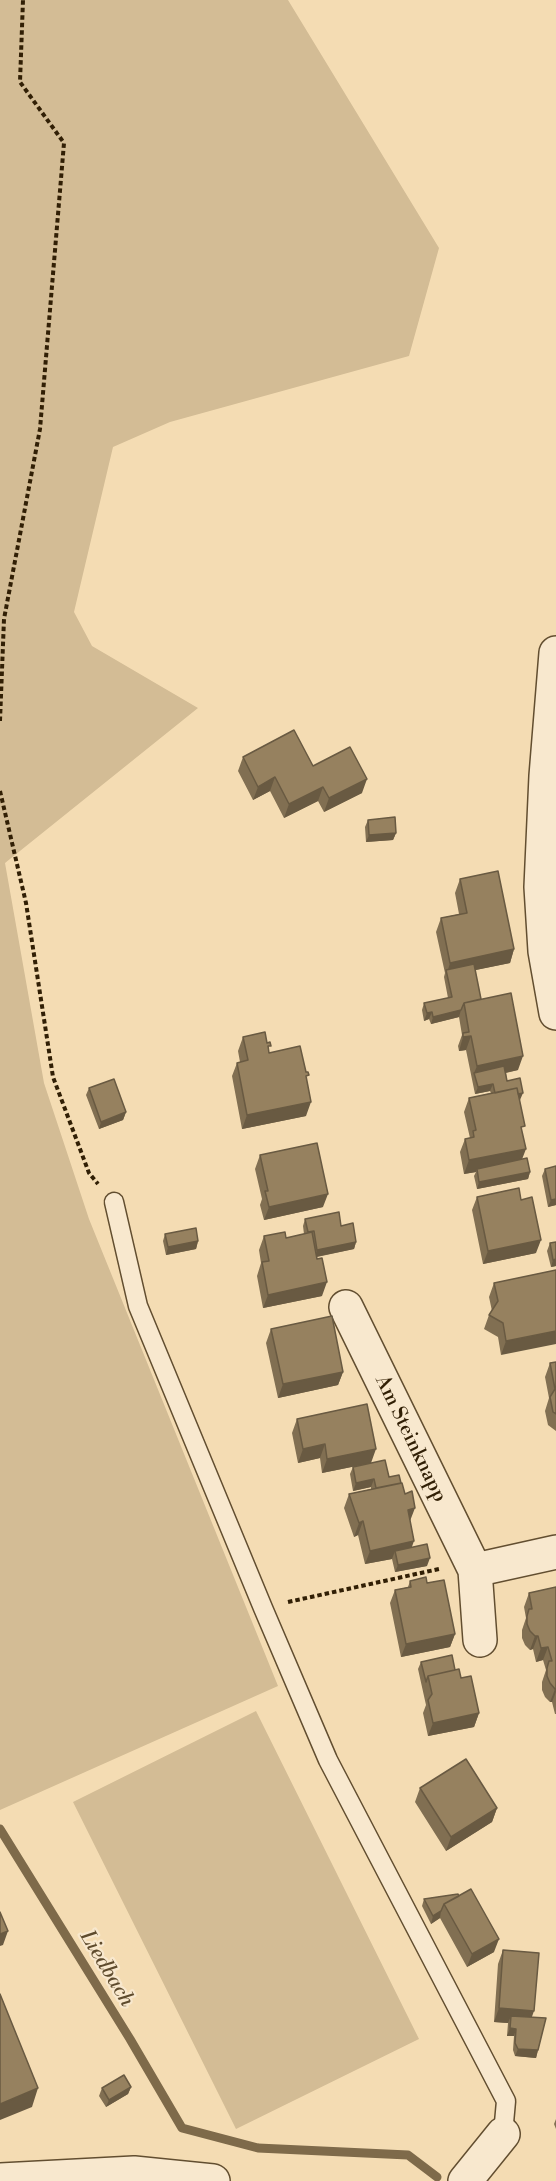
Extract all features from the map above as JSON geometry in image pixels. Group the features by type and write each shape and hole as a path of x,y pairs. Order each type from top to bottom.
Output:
{"street":[{"path":"556,653 546,776 541,887 545,951 556,1013"},
{"name":"Am Steinknapp","path":"345,1307 475,1570 480,1640"},
{"path":"475,1570 556,1552"},
{"path":"465,2181 503,2134"},
{"path":"0,2181 134,2173 213,2181"}],"lane":[{"path":"114,1202 138,1306 263,1608 328,1760 506,2101 503,2134"}],"path":[{"path":"0,721 4,619 40,429 64,143 20,82 23,0"},
{"path":"0,791 26,903 53,1077 89,1173 114,1202"},
{"path":"263,1608 456,1565 475,1570"}],"shaded area":[{"path":"0,0 288,0 439,248 409,356 170,422 113,447 74,612 92,646 198,708 5,863 44,1083 89,1219 278,1686 0,1810"},
{"path":"256,1711 419,2039 236,2129 73,1802"}],"building":[{"path":"294,730 313,766 350,747 367,779 329,798 323,787 289,804 275,777 258,787 243,757"},
{"path":"395,817 396,833 369,835 368,820"},
{"path":"498,871 514,949 450,963 441,918 467,913 460,879"},
{"path":"474,964 481,999 464,1003 461,1010 433,1017 432,1012 427,1013 424,1003 452,997 446,970"},
{"path":"511,993 523,1056 477,1066 471,1036 463,1037 463,1033 469,1032 464,1003"},
{"path":"265,1032 267,1043 270,1042 271,1046 268,1046 269,1053 300,1046 306,1072 309,1075 306,1076 311,1102 247,1115 237,1063 248,1060 243,1037"},
{"path":"504,1066 507,1081 520,1078 523,1093 518,1094 517,1088 495,1093 493,1084 478,1087 474,1073"},
{"path":"114,1079 126,1112 101,1122 89,1088"},
{"path":"517,1088 525,1126 521,1127 526,1149 469,1160 465,1139 474,1137 473,1131 476,1130 469,1098"},
{"path":"317,1143 328,1194 269,1207 260,1155"},
{"path":"527,1158 530,1172 479,1182 477,1169"},
{"path":"556,1166 556,1199 551,1200 545,1169"},
{"path":"519,1188 521,1200 532,1197 541,1240 488,1251 477,1197"},
{"path":"339,1212 341,1226 353,1223 356,1242 317,1250 314,1231 308,1232 305,1219"},
{"path":"196,1228 198,1241 168,1247 165,1234"},
{"path":"285,1232 286,1238 312,1232 317,1259 322,1258 327,1282 268,1295 262,1262 269,1261 264,1236"},
{"path":"556,1242 556,1259 553,1260 550,1243"},
{"path":"556,1270 556,1331 506,1341 503,1323 489,1315 498,1301 494,1283"},
{"path":"332,1316 343,1372 283,1384 271,1329"},
{"path":"556,1362 556,1414 553,1412 550,1397 555,1389 550,1363"},
{"path":"367,1404 376,1449 327,1459 325,1444 303,1449 297,1419"},
{"path":"385,1460 389,1477 399,1475 401,1483 376,1488 374,1479 356,1483 353,1467"},
{"path":"402,1483 405,1494 412,1491 415,1508 408,1510 414,1541 370,1551 363,1521 359,1523 349,1494"},
{"path":"427,1544 430,1558 398,1565 395,1551"},
{"path":"426,1577 427,1583 444,1580 455,1634 406,1644 395,1590 411,1587 410,1581"},
{"path":"556,1587 555,1689 547,1676 549,1661 552,1661 548,1647 541,1648 538,1636 530,1631 527,1616 529,1609 532,1609 529,1593"},
{"path":"452,1655 455,1670 428,1676 426,1682 421,1662"},
{"path":"459,1669 461,1678 471,1676 479,1713 433,1723 428,1700 432,1694 428,1676"},
{"path":"466,1759 497,1808 451,1837 420,1788"},
{"path":"471,1889 499,1939 472,1954 444,1904"},
{"path":"458,1894 459,1896 444,1904 441,1911 433,1916 424,1899"},
{"path":"0,1912 8,1931 0,1934"},
{"path":"503,1950 539,1953 534,2011 499,2008"},
{"path":"0,1994 38,2088 0,2104"},
{"path":"511,2016 546,2018 538,2050 518,2049 515,2043 516,2029 510,2028"},
{"path":"124,2075 131,2087 109,2100 102,2088"}],"waterway":[{"name":"Liedbach","path":"0,1829 130,2039 182,2128 258,2148 408,2155 437,2177"}]}
